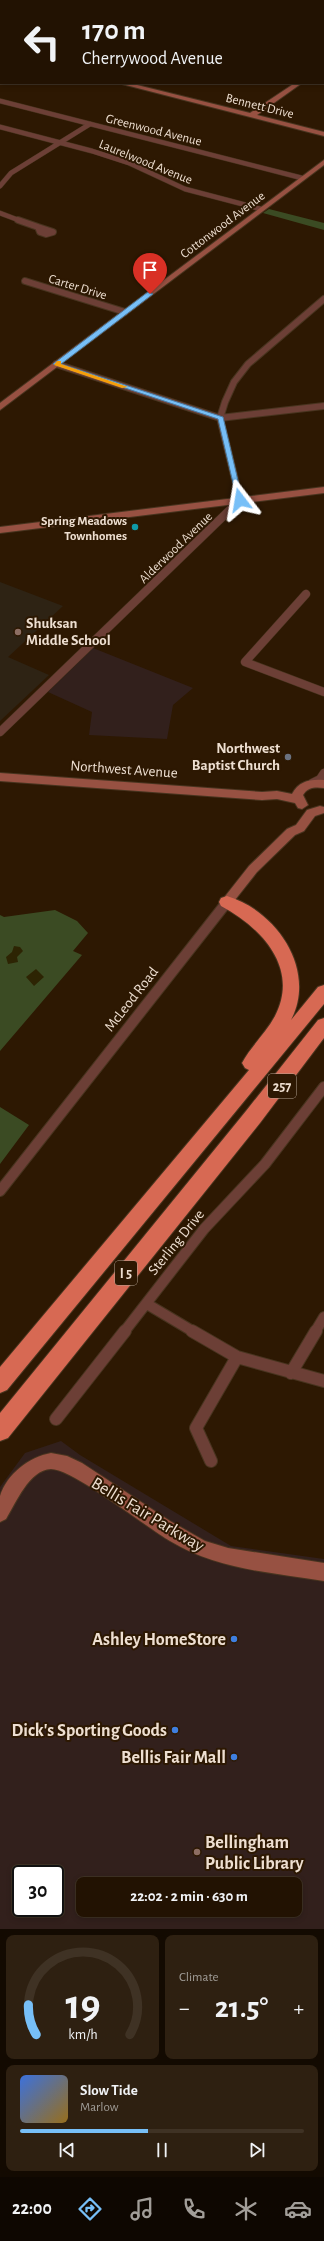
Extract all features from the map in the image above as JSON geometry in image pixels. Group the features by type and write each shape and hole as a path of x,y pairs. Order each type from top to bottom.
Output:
{"highway":[{"path":"170,1177 275,1029 287,1008 291,994 291,980 288,966 276,941 252,916 227,902"},
{"name":"I 5","path":"0,1383 324,992"},
{"name":"I 5","path":"0,1430 253,1117 324,1025"},
{"name":"257","path":"253,1117 324,1040"}],"street":[{"name":"Bennett Drive","path":"125,84 324,134"},
{"path":"251,116 298,84"},
{"name":"Greenwood Avenue","path":"0,101 302,178"},
{"path":"0,186 11,173 90,124"},
{"name":"Laurelwood Avenue","path":"0,127 60,142 123,161 185,188 261,209"},
{"name":"Cottonwood Avenue","path":"0,408 324,162"},
{"path":"0,214 38,227"},
{"name":"Carter Drive","path":"25,281 125,312"},
{"path":"240,500 220,418 234,382 248,364 324,298"},
{"path":"56,364 220,418 324,406"},
{"path":"0,530 324,490"},
{"name":"Alderwood Avenue","path":"0,732 240,500"},
{"path":"306,594 246,662 324,692"},
{"path":"307,785 320,779 324,773"},
{"name":"Northwest Avenue","path":"0,777 262,796 285,795 299,801 308,808 322,810"},
{"name":"Northwest Avenue","path":"247,794 324,784"},
{"name":"McLeod Road","path":"292,832 300,815 298,793 307,785"},
{"name":"McLeod Road","path":"0,1190 253,869 292,832 300,828 311,814 322,810"},
{"name":"Sterling Drive","path":"56,1419 204,1229 265,1164 324,1087"},
{"path":"147,1304 237,1357 324,1381"},
{"path":"291,1373 324,1317"},
{"path":"211,1461 196,1428 237,1357"},
{"name":"Bellis Fair Parkway","path":"0,1513 29,1471 50,1461 57,1462 84,1475 180,1538 209,1552 236,1558 324,1572"}],"shaded area":[{"name":"Shuksan Middle School","path":"0,582 63,606 8,657 49,675 0,721"},
{"path":"93,648 193,688 173,705 167,739 89,735 92,712 48,692"},
{"name":"Bellis Fair Mall","path":"61,1441 80,1455 231,1546 324,1559 324,1929 0,1929 0,1487 25,1453"}],"green space":[{"path":"269,209 324,223 324,230 263,213"},
{"path":"55,910 77,921 88,933 73,951 82,955 0,1051 0,915 4,917"},
{"path":"0,1107 29,1125 0,1164"}],"sand":[{"path":"14,946 20,947 23,951 17,957 18,962 8,964 6,957 12,952"},
{"path":"36,969 44,977 34,986 26,977"}],"slow traffic":[{"path":"59,362 56,364 125,387"}],"place":[{"name":"Spring Meadows Townhomes","path":"135,527"},
{"name":"Shuksan Middle School","path":"18,632"},
{"name":"Northwest Baptist Church","path":"288,757"},
{"name":"Ashley HomeStore","path":"234,1639"},
{"name":"Dick's Sporting Goods","path":"175,1730"},
{"name":"Bellis Fair Mall","path":"234,1757"},
{"name":"Bellingham Public Library","path":"197,1852"}],"route":[{"path":"150,294 56,364 220,418 240,500"}]}
